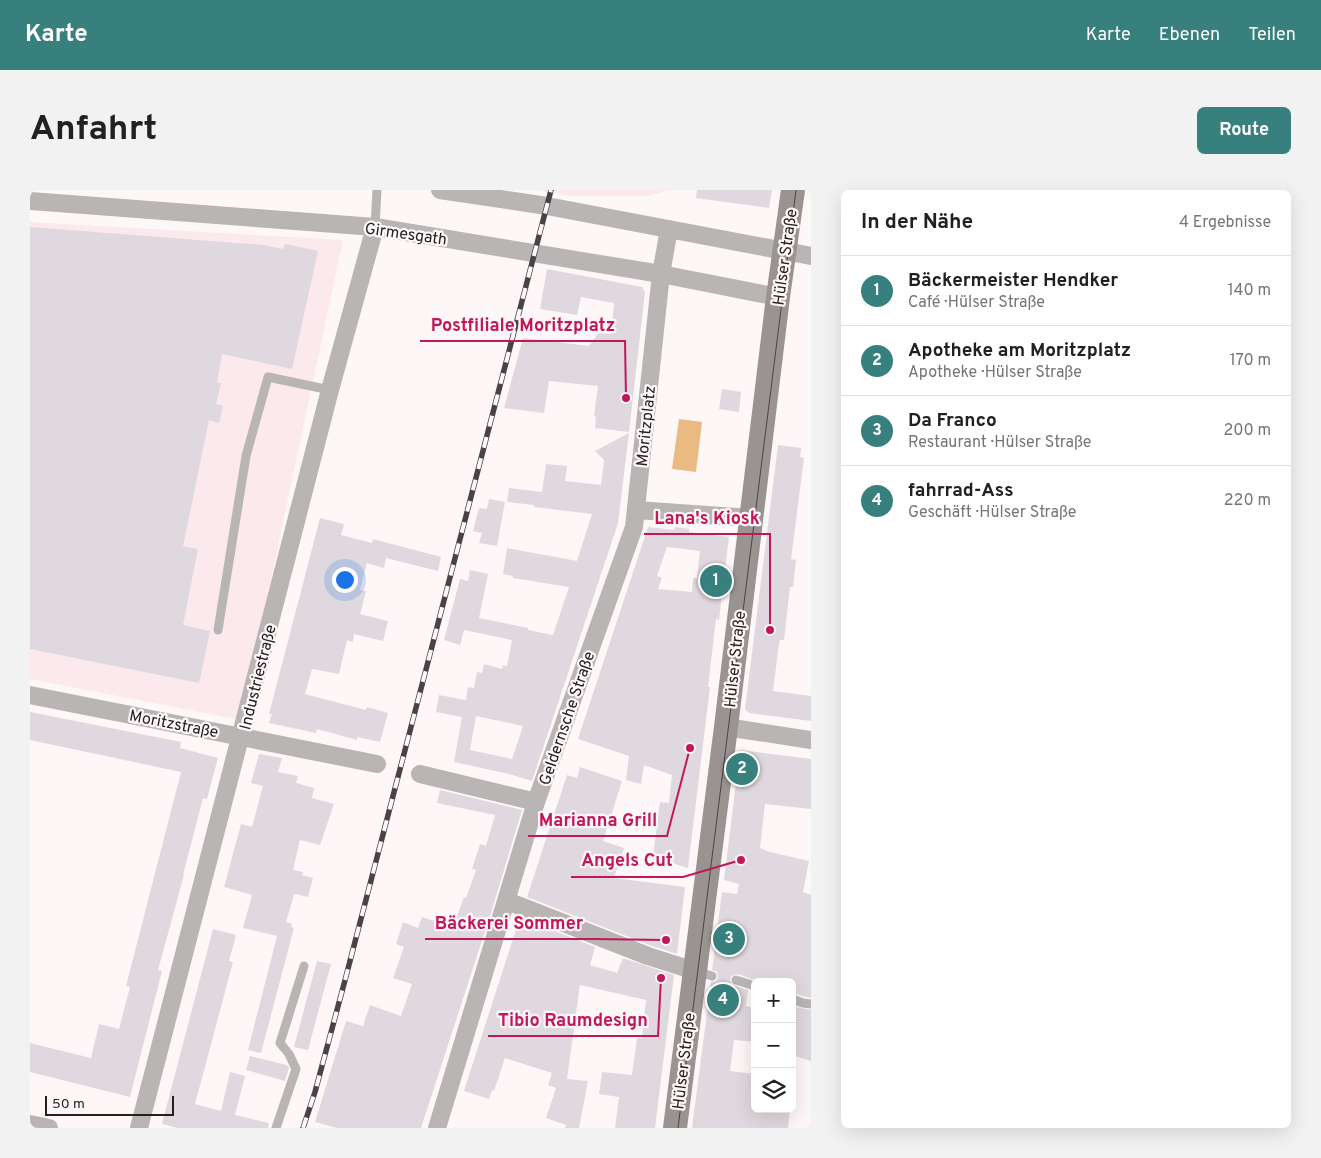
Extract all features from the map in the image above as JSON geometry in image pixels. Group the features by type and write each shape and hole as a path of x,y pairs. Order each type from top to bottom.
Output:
{"street":[{"path":"440,190 547,206 811,256"},
{"name":"Hülser Straße","path":"675,1128 703,974 726,727 778,297 793,190"},
{"name":"Girmesgath","path":"30,201 375,227 660,274 778,297"},
{"name":"Industriestraße","path":"139,1128 330,390 375,227"},
{"name":"Moritzplatz","path":"636,510 660,274 668,229"},
{"path":"636,510 751,518"},
{"name":"Geldernsche Straße","path":"437,1128 536,802 634,527 636,510"},
{"name":"Moritzstraße","path":"30,695 377,764"},
{"path":"726,727 811,740"},
{"path":"420,774 536,802"},
{"path":"507,901 648,956 703,974"},
{"path":"30,1124 49,1128"}],"lane":[{"path":"375,227 377,190"},
{"path":"218,630 246,456 268,376 330,390"},
{"path":"276,1128 296,1069 289,1054 280,1043 304,966"},
{"path":"736,980 751,985"},
{"path":"796,1000 811,1004"}],"shaded area":[{"path":"535,190 669,190 647,196 570,196"},
{"path":"30,222 343,240 241,720 30,679"},
{"path":"679,419 702,422 696,472 672,469"}],"building":[{"path":"697,190 772,190 769,208 696,198"},
{"path":"30,227 263,245 283,249 285,244 318,251 292,369 222,354 217,383 221,383 216,404 223,406 219,423 209,420 183,546 198,549 183,625 210,631 199,683 30,649"},
{"path":"547,269 642,287 645,292 629,432 595,428 596,417 594,416 598,386 549,381 544,413 504,408 523,338 589,346 599,333 611,334 614,303 581,297 577,315 540,309"},
{"path":"722,389 741,392 739,412 719,409"},
{"path":"629,433 618,523 532,781 454,762 462,717 436,712 439,695 466,700 468,687 474,688 477,672 482,673 484,664 502,669 503,665 507,666 512,640 464,630 460,645 444,640 460,579 468,581 470,570 488,574 479,618 553,635 569,587 513,578 513,576 503,574 507,548 577,561 592,514 507,502 509,488 542,492 546,464 567,466 565,481 601,485 604,460 595,451","holes":["476,716 523,726 512,759 470,750"]},
{"path":"778,445 801,448 800,457 804,458 791,559 796,560 793,587 790,587 784,640 780,640 779,644 773,691 811,696 811,721 749,713 745,709"},
{"path":"489,499 505,502 497,546 479,543 482,533 473,531 479,508 487,509"},
{"path":"320,518 344,524 341,535 372,543 373,539 441,557 438,571 386,558 384,568 367,563 360,590 366,591 360,614 388,621 383,641 354,634 353,642 347,640 339,674 312,669 305,694 366,710 367,707 388,713 380,742 357,737 357,740 317,729 316,733 269,723 272,714 269,714"},
{"path":"648,527 674,530 675,527 689,529 689,532 729,537 719,620 716,619 708,687 710,687 688,868 653,857 660,802 669,803 672,775 644,765 641,784 626,780 629,756 578,739","holes":["667,547 700,551 697,578 693,578 692,592 658,589 662,578 657,576"]},
{"path":"30,712 181,742 180,748 218,758 207,799 203,798 158,970 162,971 130,1097 30,1072 30,1043 91,1058 99,1024 119,1029 130,987 126,986 181,772 30,740"},
{"path":"740,750 811,759 811,809 765,804 760,848 809,861 803,892 811,895 811,998 796,994 796,978 751,979 738,974 731,976 730,981 732,985 748,990 746,1006 751,1007 751,1042 734,1040 730,1071 751,1074 751,1113 790,1113 788,1128 692,1128 711,982 716,981 718,977 717,972 712,970 722,892 737,894 739,884 724,880"},
{"path":"259,754 282,758 278,772 298,776 296,783 314,788 312,798 334,804 320,845 300,840 293,870 303,872 302,875 313,878 308,897 294,895 286,922 292,924 291,927 294,928 261,1053 248,1050 277,936 243,928 252,895 224,887 241,824 252,827 263,786 251,783"},
{"path":"580,767 622,781 603,841 624,848 614,878 685,887 677,954 527,897 567,775 577,778"},
{"path":"440,790 522,810 490,916 421,1128 337,1128 315,1122 346,1021 363,1026 370,1005 401,1016 412,984 393,978 404,947 396,944 403,922 418,928 422,917 453,927 476,870 472,869 480,844 486,846 495,815 437,803"},
{"path":"520,917 595,947 590,965 617,973 623,958 674,975 655,1128 615,1128 619,1097 599,1094 602,1072 632,1075 637,1038 642,1038 646,1000 580,985 567,1079 588,1081 579,1128 565,1128 566,1125 546,1118 556,1088 548,1085 552,1073 505,1058 494,1091 492,1090 489,1099 464,1091"},
{"path":"213,929 236,935 229,961 233,962 195,1104 221,1111 230,1072 245,1076 235,1115 269,1123 268,1128 178,1128 162,1124"},
{"path":"317,961 331,964 308,1050 294,1047"},
{"path":"796,1007 811,1010 811,1061 796,1056"},
{"path":"250,1056 287,1065 289,1068 285,1081 246,1070"}],"tram line":[{"path":"678,1128 796,190"}],"railway":[{"path":"303,1128 315,1092 344,984 551,190"}],"place":[{"name":"Postfiliale Moritzplatz","path":"626,398"},
{"name":"Bäckermeister Hendker","path":"716,581"},
{"name":"Lana's Kiosk","path":"770,630"},
{"name":"Marianna Grill","path":"690,748"},
{"name":"Apotheke am Moritzplatz","path":"742,769"},
{"name":"Angels Cut","path":"741,860"},
{"name":"Da Franco","path":"729,939"},
{"name":"Bäckerei Sommer","path":"666,940"},
{"name":"Tibio Raumdesign","path":"661,978"},
{"name":"fahrrad-Ass","path":"723,1000"}]}
